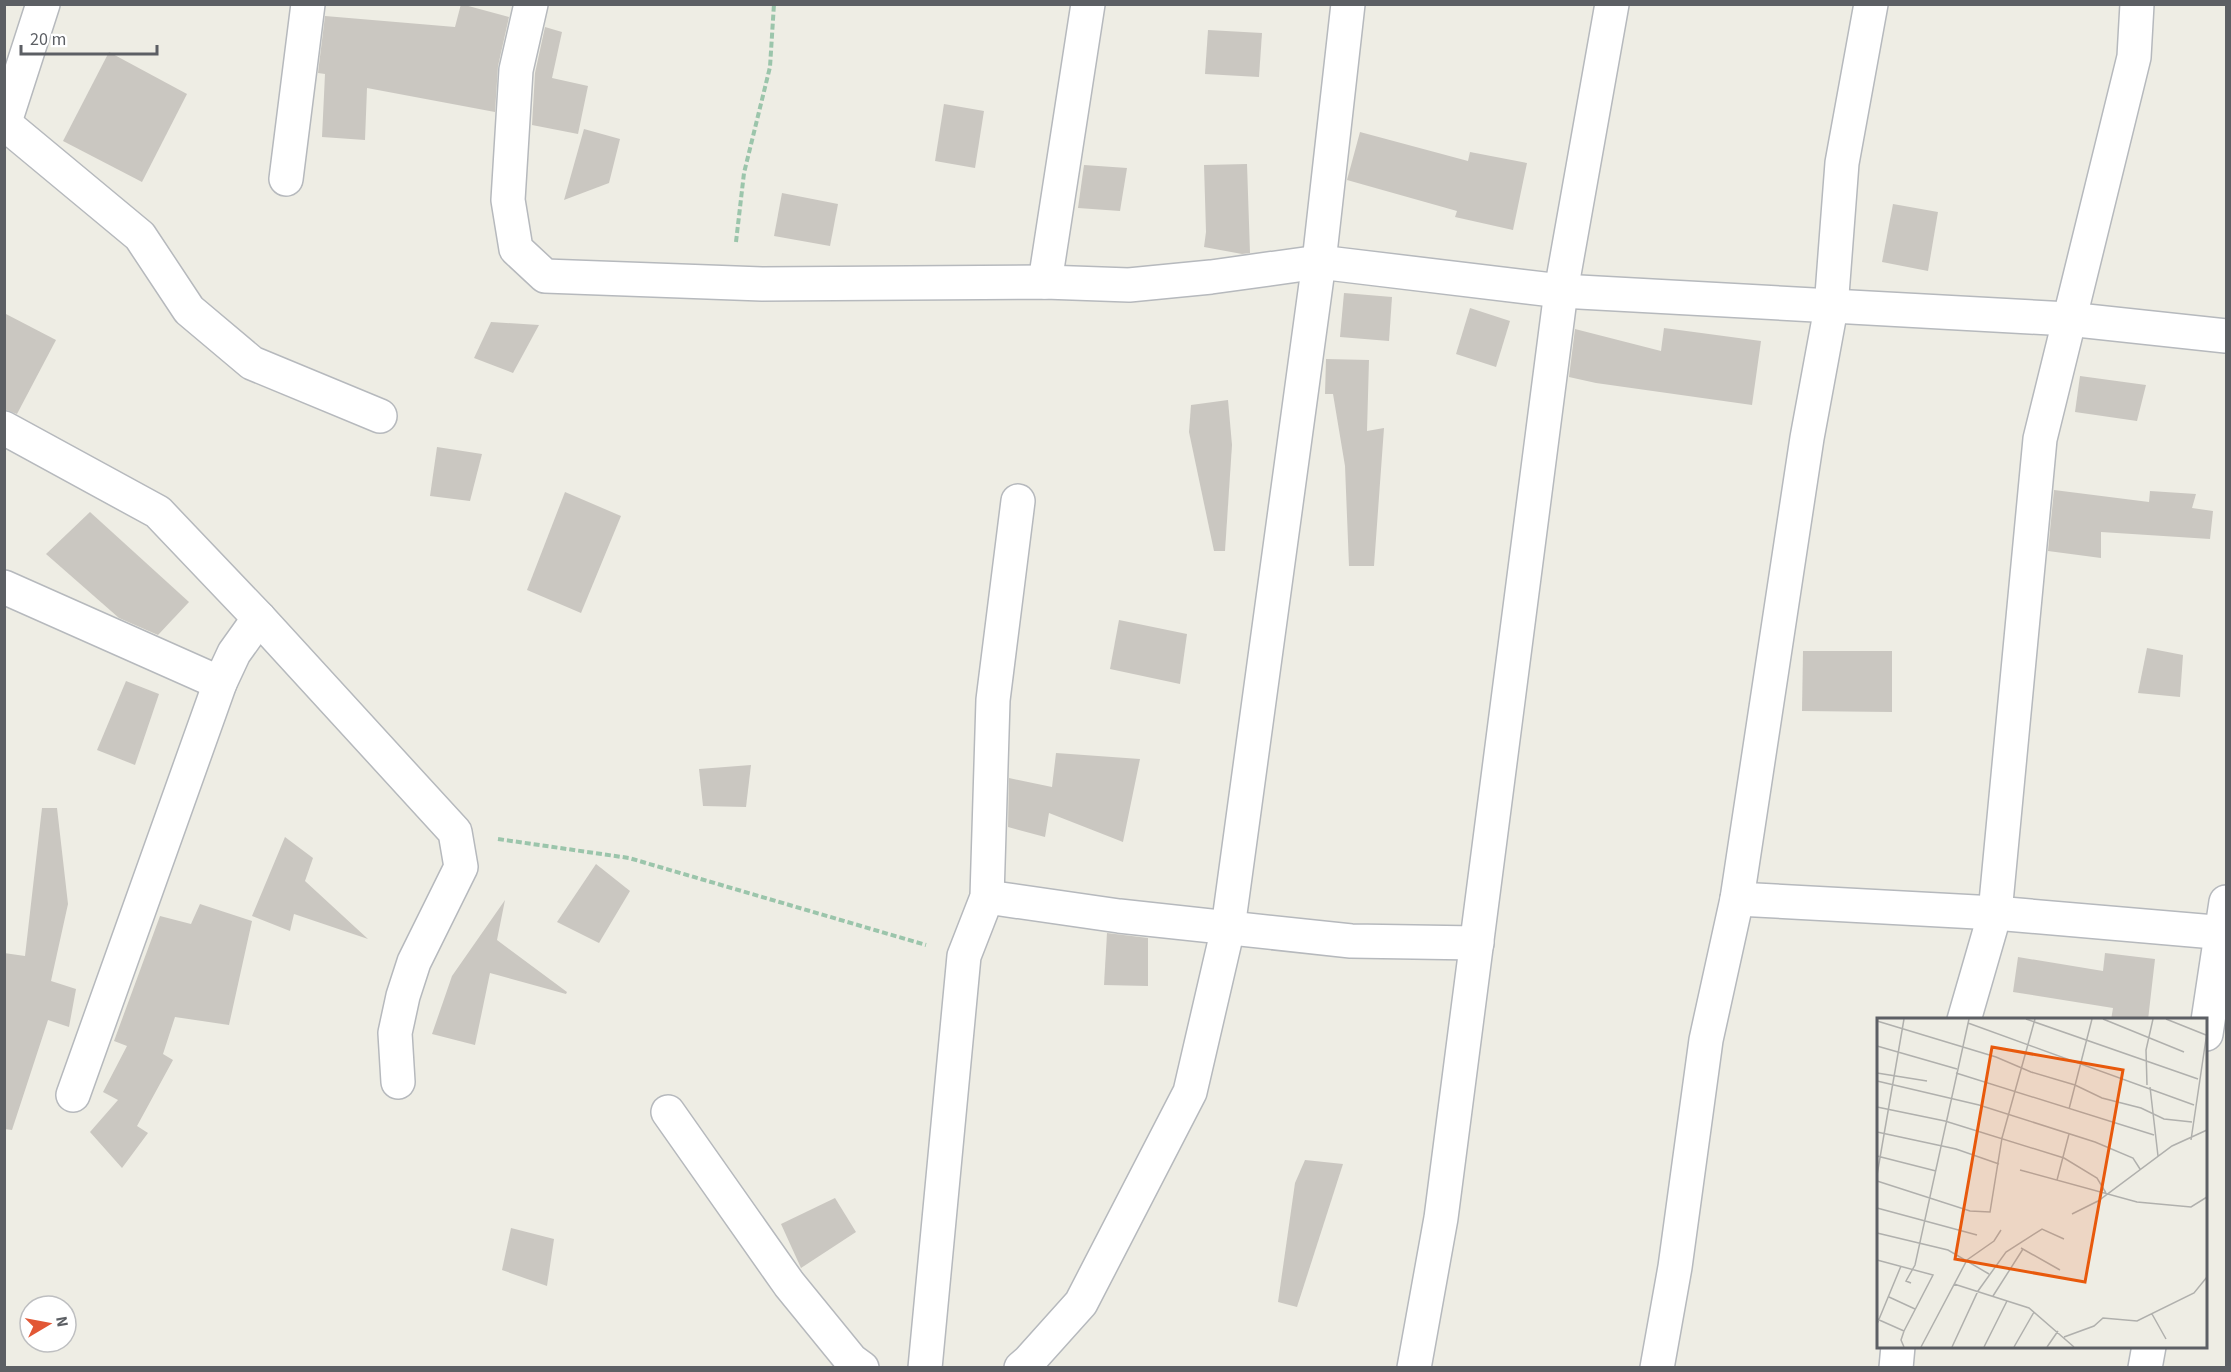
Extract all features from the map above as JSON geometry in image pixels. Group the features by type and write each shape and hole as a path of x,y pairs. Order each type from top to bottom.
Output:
{"street":[{"path":"43,4 5,124 140,236 189,310 252,363 380,416"},
{"path":"285,179 308,4"},
{"path":"531,4 516,70 508,200 516,249 545,276 732,282 1045,282 1129,285 1319,262 1561,291 2068,320 2226,336"},
{"path":"1045,282 1088,4"},
{"path":"1021,1368 1081,1304 1190,1092 1228,928 1319,262 1348,4"},
{"path":"1414,1368 1441,1218 1561,291 1612,4"},
{"path":"1657,1368 1675,1267 1706,1040 1737,899 1807,438 1831,308 1842,163 1871,4"},
{"path":"1965,1018 1995,913 2040,439 2134,57 2137,4"},
{"path":"4,429 158,512 259,618 455,832 461,867 414,962 403,996 395,1033 398,1082"},
{"path":"926,1368 964,956 987,897 993,700 1018,501"},
{"path":"4,587 220,683"},
{"path":"73,1095 220,683 234,653 259,618"},
{"path":"987,897 1119,916 1352,941 1477,943"},
{"path":"1737,899 1995,913 2225,922 2207,1023"},
{"path":"668,1112 789,1284 851,1360 862,1368"},
{"path":"1896,1368 1898,1348"},
{"path":"2145,1368 2150,1348"}],"path":[{"path":"732,282 744,173 770,67 774,4"},
{"path":"455,832 629,858 964,956"}],"building":[{"path":"461,4 509,17 498,66 495,112 367,88 365,140 322,137 325,74 318,73 325,16 455,27"},
{"path":"545,27 562,32 552,78 588,86 578,134 532,125 535,73"},
{"path":"1208,30 1262,33 1259,77 1205,74"},
{"path":"109,52 187,94 142,182 63,141"},
{"path":"944,104 984,111 975,168 935,161"},
{"path":"584,129 620,139 609,183 564,200"},
{"path":"1360,132 1468,161 1470,152 1527,163 1513,230 1455,217 1457,211 1347,180"},
{"path":"1247,164 1250,253 1242,254 1204,247 1206,232 1204,165"},
{"path":"1084,165 1127,168 1120,211 1078,208"},
{"path":"782,193 838,204 830,246 774,236"},
{"path":"1893,204 1938,212 1928,271 1882,262"},
{"path":"1344,293 1392,297 1389,341 1340,337"},
{"path":"1470,308 1510,321 1496,367 1456,354"},
{"path":"4,313 56,340 17,414 4,409"},
{"path":"491,322 539,325 513,373 474,358"},
{"path":"1664,328 1761,341 1752,405 1596,383 1569,377 1575,329 1661,351"},
{"path":"1326,359 1369,360 1367,431 1384,428 1374,566 1349,566 1345,466 1333,394 1325,394"},
{"path":"2080,376 2146,385 2137,421 2075,412"},
{"path":"1228,400 1232,445 1225,551 1214,551 1189,432 1191,405"},
{"path":"437,447 482,454 470,501 430,496"},
{"path":"2054,490 2149,502 2150,491 2196,494 2192,508 2213,511 2210,539 2101,532 2101,558 2048,551"},
{"path":"565,492 621,516 581,613 527,590"},
{"path":"90,512 189,602 158,635 119,618 46,554"},
{"path":"1119,620 1187,634 1180,684 1110,669"},
{"path":"2147,648 2183,655 2180,697 2138,693"},
{"path":"1803,651 1892,651 1892,712 1802,711"},
{"path":"126,681 159,694 135,765 97,750"},
{"path":"1056,753 1140,759 1123,842 1049,813 1045,837 1008,827 1009,778 1052,787"},
{"path":"751,765 746,807 703,806 699,769"},
{"path":"42,808 57,808 68,904 51,981 76,989 69,1027 48,1020 12,1130 4,1129 4,953 25,956"},
{"path":"285,837 313,858 305,881 368,939 294,914 290,931 252,916"},
{"path":"596,864 630,891 599,943 557,922"},
{"path":"505,900 497,940 567,992 566,994 490,973 475,1045 432,1034 452,976"},
{"path":"200,904 252,921 229,1025 175,1017 163,1054 173,1060 137,1126 148,1133 122,1168 90,1132 118,1100 103,1092 127,1046 114,1041 160,916 191,924"},
{"path":"1107,933 1148,938 1148,986 1104,985"},
{"path":"2105,953 2155,959 2148,1018 2111,1018 2113,1008 2013,992 2018,957 2103,971"},
{"path":"1305,1160 1343,1164 1297,1307 1278,1302 1295,1183"},
{"path":"835,1198 856,1232 801,1268 781,1224"},
{"path":"511,1228 554,1239 547,1286 502,1270"}]}
